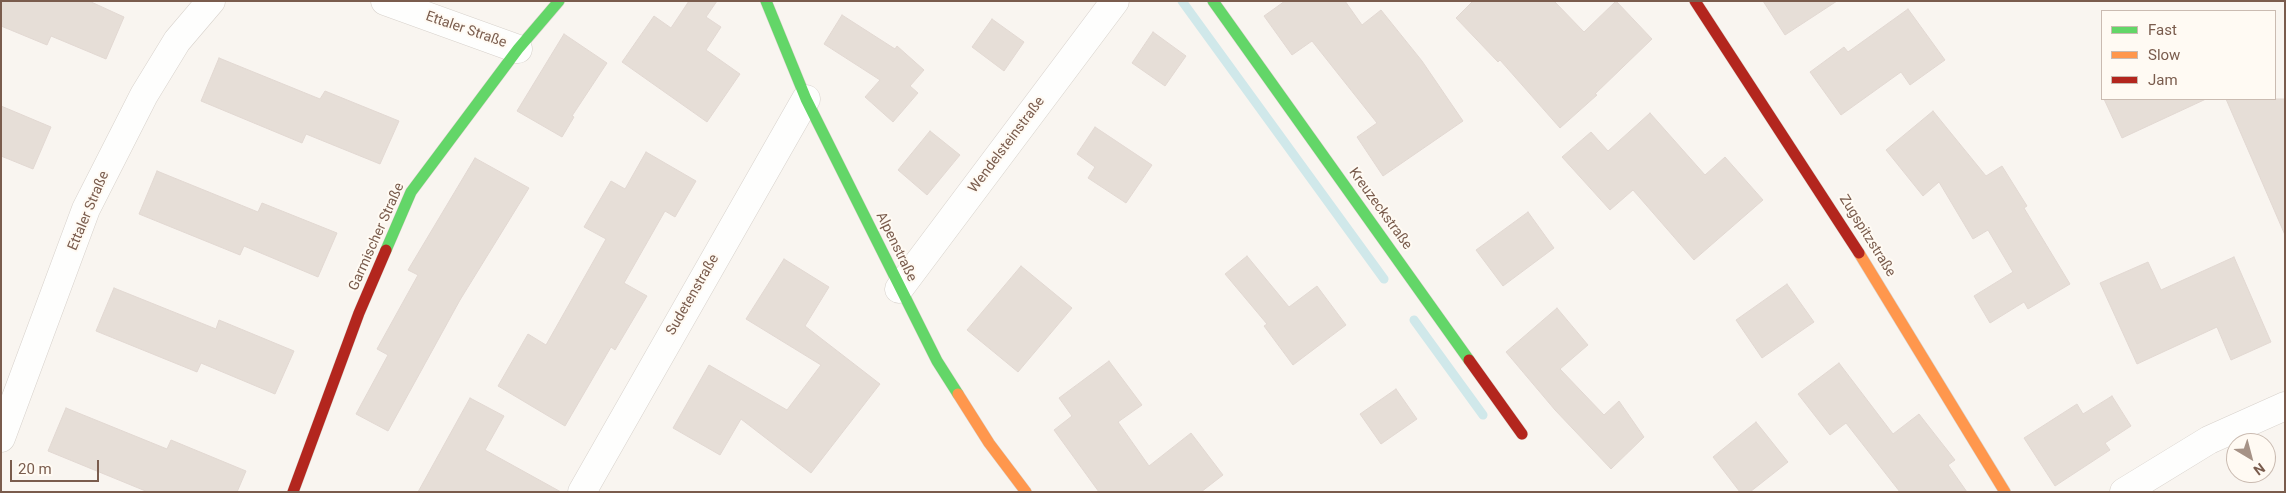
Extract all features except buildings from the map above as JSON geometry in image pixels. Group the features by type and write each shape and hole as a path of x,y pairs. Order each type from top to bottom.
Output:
{"street":[{"name":"Ettaler Straße","path":"1,438 86,209 149,87 177,41 211,1"},
{"name":"Ettaler Straße","path":"385,1 518,49"},
{"name":"Garmischer Straße","path":"293,492 359,312 411,192 518,49 559,1"},
{"name":"Alpenstraße","path":"766,1 806,99 899,289 937,361 990,443 1026,492"},
{"name":"Wendelsteinstraße","path":"899,289 1115,1"},
{"name":"Kreuzeckstraße","path":"1213,1 1522,434"},
{"name":"Zugspitzstraße","path":"1696,1 1828,202 2005,492"},
{"name":"Sudetenstraße","path":"582,492 806,99"},
{"path":"2124,492 2209,440 2285,406"}],"waterway":[{"path":"1182,1 1384,279"},
{"path":"1414,320 1483,415"}],"traffic: fast":[{"path":"386,250 411,192 518,49 559,1"},
{"path":"766,1 806,99 937,361 958,394"},
{"path":"1213,1 1469,360"}],"traffic: slow":[{"path":"1859,253 2005,492"},
{"path":"958,394 989,443 1026,492"}],"traffic: jam":[{"path":"1695,1 1859,253"},
{"path":"293,492 359,313 386,250"},
{"path":"1469,360 1522,434"}]}
